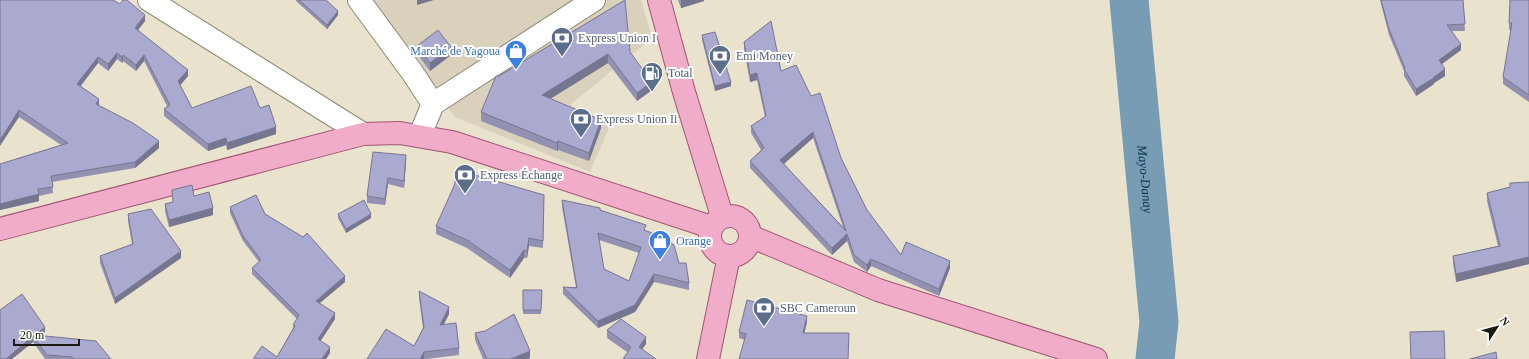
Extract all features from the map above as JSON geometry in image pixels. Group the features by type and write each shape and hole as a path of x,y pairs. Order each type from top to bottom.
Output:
{"main road":[{"path":"658,0 684,92 716,222"},
{"path":"0,229 363,134 400,133 420,135 452,142 507,159 573,183 716,222"},
{"path":"730,215 738,217 749,228 750,236 744,251 737,255 729,256 721,255 715,250 710,243 709,235 716,222 730,215"},
{"path":"750,236 878,290 1096,359"},
{"path":"708,359 729,256"}],"street":[{"path":"149,0 363,134"},
{"path":"359,0 412,72 432,104"},
{"path":"420,135 432,104 594,0"}],"shaded area":[{"name":"Marché de Yagoua","path":"369,0 641,0 652,38 570,105 610,126 590,172 455,117"}],"building":[{"path":"0,0 113,0 120,4 123,0 127,0 145,15 135,28 188,70 178,81 192,108 251,86 260,108 269,105 276,127 227,143 226,138 208,144 164,109 170,105 144,55 136,65 123,55 122,57 117,53 108,64 98,57 77,84 99,99 96,104 133,123 159,141 135,162 51,176 53,187 38,189 39,194 0,204 0,164 68,143 19,110 0,140"},
{"path":"299,0 326,0 338,11 327,25"},
{"path":"625,0 630,52 652,82 637,93 608,54 542,95 601,120 589,153 558,141 557,143 481,112 496,76 499,76"},
{"path":"1381,0 1463,0 1465,24 1447,25 1461,44 1439,60 1445,69 1416,89 1404,69 1405,68 1389,29"},
{"path":"1510,0 1529,0 1529,95 1503,77 1512,23 1509,23"},
{"path":"771,21 781,71 796,65 811,96 820,93 841,158 867,210 901,255 906,242 950,261 939,289 871,259 867,265 854,255 847,234 832,248 750,161 764,148 751,126 766,116 757,73 750,75 744,42","holes":["813,132 846,231 780,160"]},
{"path":"438,30 451,47 430,63 417,46"},
{"path":"715,32 731,82 715,86 702,35"},
{"path":"373,152 406,155 404,181 388,178 385,199 367,196"},
{"path":"458,170 544,195 543,241 529,238 527,251 524,250 510,270 467,240 436,226 454,186"},
{"path":"1529,182 1529,257 1456,274 1453,256 1500,246 1487,193 1510,187 1510,183"},
{"path":"192,185 194,196 209,192 213,208 169,220 165,204 173,202 172,190"},
{"path":"256,195 265,214 303,237 307,233 345,276 316,301 335,313 318,339 330,347 322,359 253,359 262,346 277,357 295,326 293,325 299,315 252,268 261,260 243,236 230,207"},
{"path":"364,200 371,214 346,229 338,214"},
{"path":"562,200 600,208 600,210 646,225 644,230 663,237 674,245 679,263 686,263 689,283 654,274 635,305 598,321 563,287 577,288","holes":["598,233 641,247 629,281 604,269"]},
{"path":"151,209 181,251 115,298 100,256 133,244 128,214"},
{"path":"523,290 542,290 541,310 523,310"},
{"path":"419,291 449,307 440,325 456,323 459,348 424,352 420,359 367,359 386,329 414,346 424,327"},
{"path":"22,294 45,327 35,335 96,341 111,359 74,359 72,357 47,355 33,336 6,359 0,359 0,310"},
{"path":"747,300 807,316 803,333 849,333 848,359 739,359 746,334 739,332"},
{"path":"514,314 530,351 511,359 487,359 475,333 485,331"},
{"path":"621,319 646,337 639,347 656,359 623,359 631,347 607,330"},
{"path":"1444,331 1445,359 1411,359 1410,332"},
{"path":"1496,352 1497,359 1470,359"}],"waterway":[{"name":"Mayo-Danay","path":"1129,0 1159,322 1155,359"}],"place":[{"name":"Express Union I","path":"562,58"},
{"name":"Marché de Yagoua","path":"516,70"},
{"name":"Emi Money","path":"720,76"},
{"name":"Total","path":"652,92"},
{"name":"Express Union Ii","path":"581,138"},
{"name":"Express Échange","path":"465,194"},
{"name":"Orange","path":"660,260"},
{"name":"SBC Cameroun","path":"764,328"}]}
